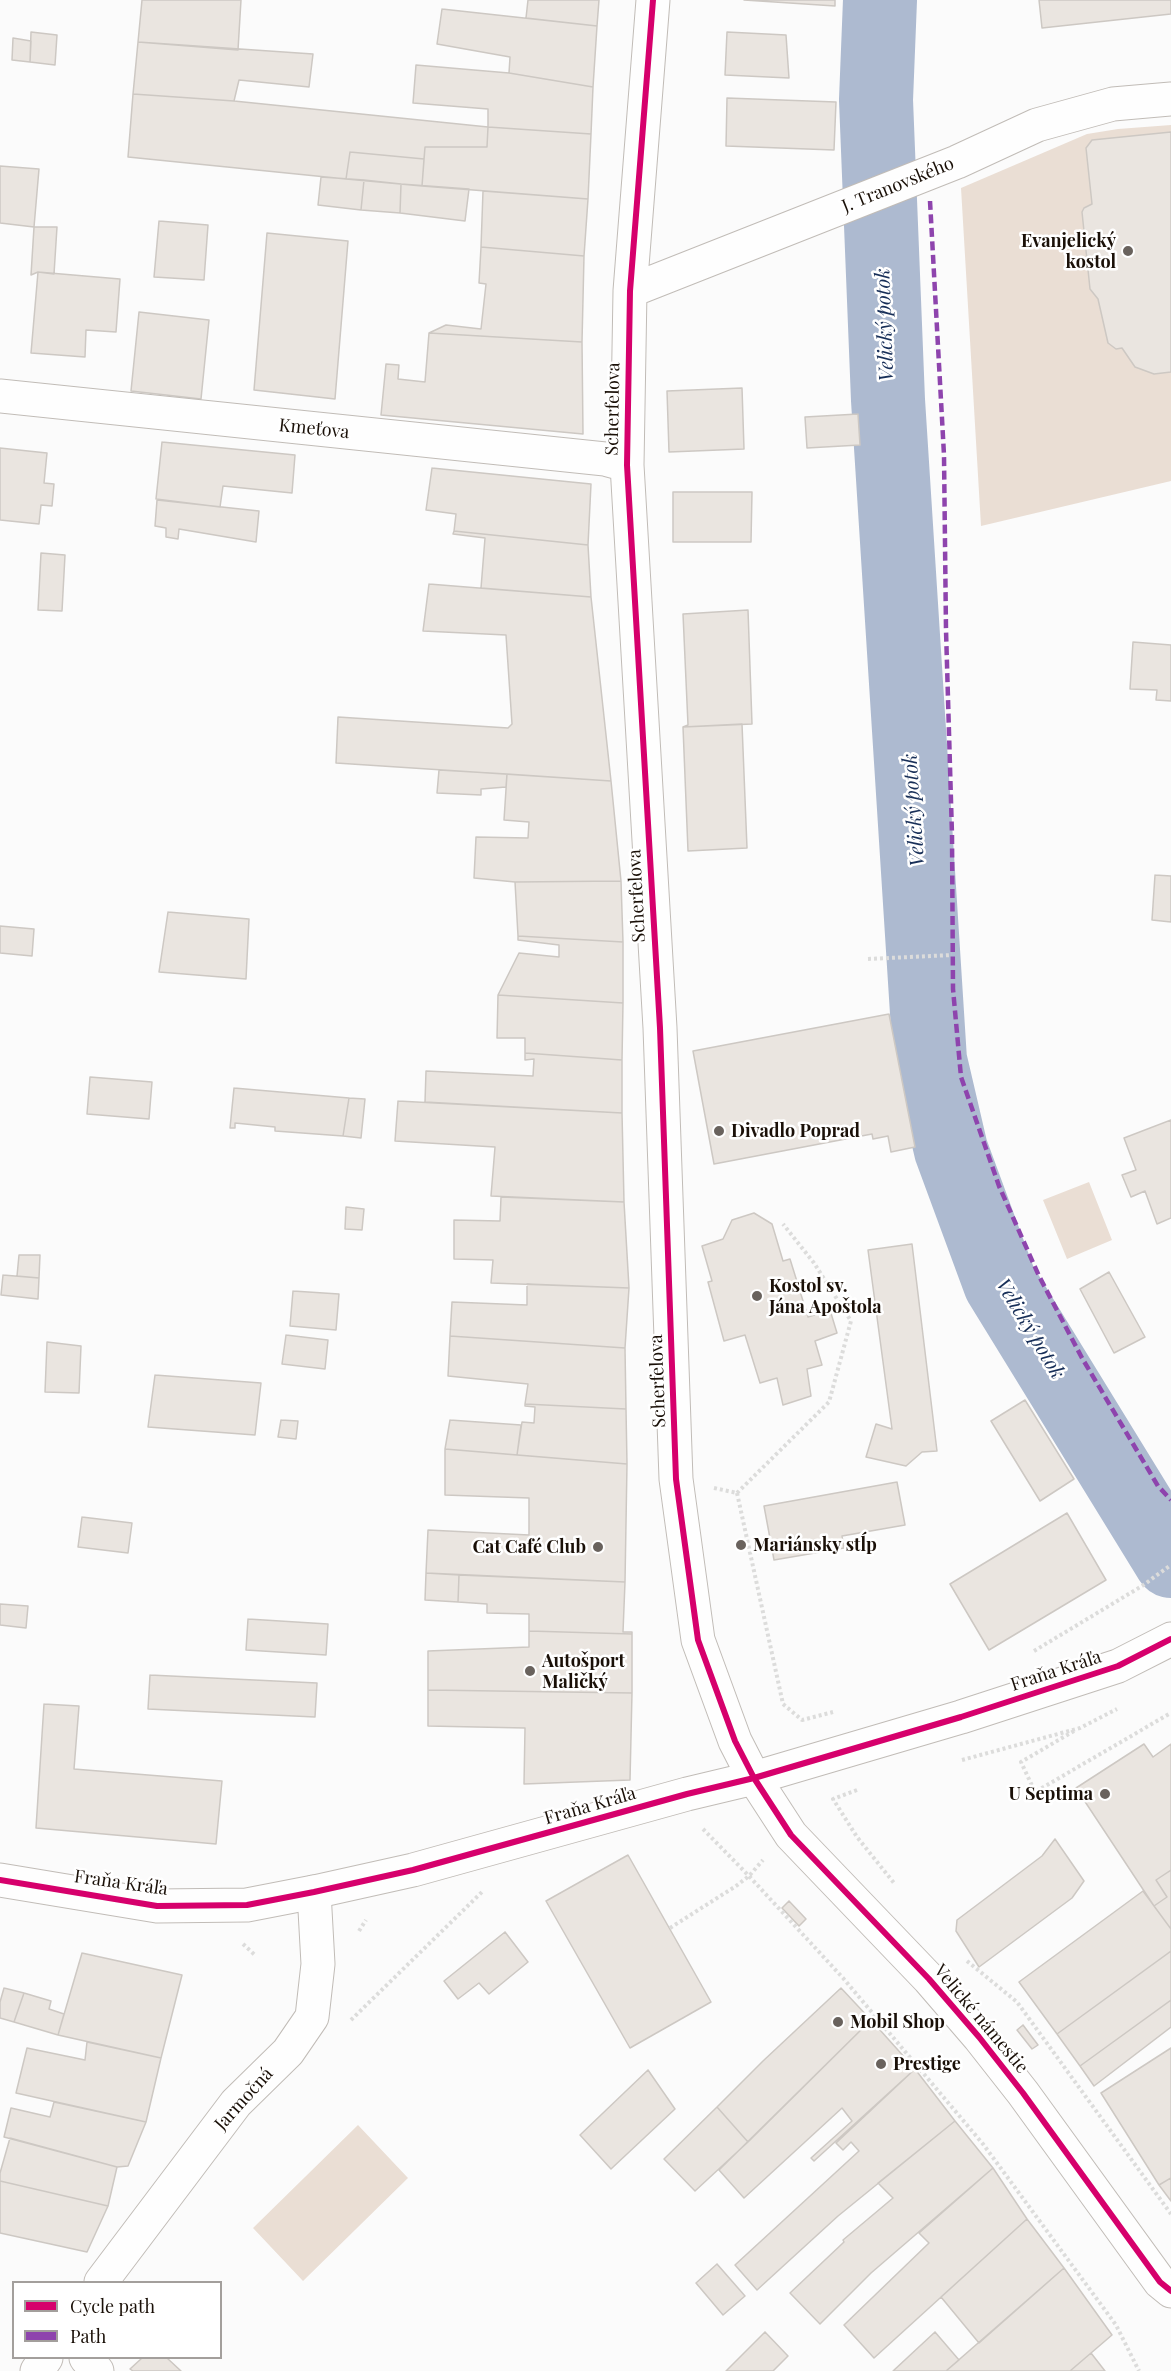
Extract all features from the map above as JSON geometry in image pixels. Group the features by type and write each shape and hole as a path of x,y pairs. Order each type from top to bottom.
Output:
{"street":[{"name":"Scherfelova","path":"653,0 630,291 627,465 660,1028 676,1479 698,1640 735,1741 754,1778"},
{"name":"J. Tranovského","path":"630,291 957,162 1037,125 1113,104 1171,99"},
{"name":"Kmeťova","path":"0,396 605,459 627,465"},
{"name":"Fraňa Kráľa","path":"0,1880 157,1906 247,1905 314,1892 413,1870 687,1794 754,1778 961,1717 1107,1670 1171,1639"},
{"name":"Velické námestie","path":"754,1778 791,1835 929,1979 979,2037 1023,2093 1160,2282 1171,2291"},
{"name":"Jarmočná","path":"102,2281 236,2103 288,2052 312,2017 318,1964 314,1892"},
{"path":"87,2359 97,2371"}],"path":[{"path":"868,959 952,955"},
{"path":"783,1224 814,1263 851,1322 829,1402 737,1493 783,1704 802,1720 835,1711"},
{"path":"1032,1652 1171,1566"},
{"path":"1080,1728 1021,1762 1035,1792 1169,1714 1171,1715"},
{"path":"699,1825 843,1978 982,2144 1116,2325 1139,2371"},
{"path":"670,1928 749,1876 769,1854"},
{"path":"345,2025 485,1890"}],"shaded area":[{"path":"1171,125 1171,481 981,526 961,188 1087,134"},
{"path":"1089,1182 1112,1240 1067,1259 1043,1200"},
{"path":"358,2125 408,2178 303,2281 253,2228"}],"building":[{"path":"142,0 241,0 238,50 138,42"},
{"path":"528,0 599,0 597,26 526,18"},
{"path":"744,0 835,0 835,6"},
{"path":"1039,0 1171,0 1171,14 1042,28"},
{"path":"442,9 597,26 593,87 509,73 510,57 437,44"},
{"path":"31,32 57,35 55,65 30,62"},
{"path":"727,32 786,35 789,78 725,75"},
{"path":"13,38 31,41 30,62 12,60"},
{"path":"138,42 313,54 309,87 239,80 234,101 133,94"},
{"path":"416,65 509,73 593,87 591,134 488,127 488,109 413,103"},
{"path":"133,94 234,101 488,127 487,147 425,147 424,159 350,152 346,179 128,157"},
{"path":"727,98 836,102 834,150 726,146"},
{"path":"488,127 591,134 588,199 422,186 425,147 487,147"},
{"name":"Evanjelický kostol","path":"1171,132 1171,372 1154,374 1135,367 1122,348 1116,349 1108,343 1098,299 1090,289 1082,212 1084,208 1092,204 1086,148 1092,140"},
{"path":"350,152 424,159 422,186 346,179"},
{"path":"0,166 39,169 34,227 0,223"},
{"path":"321,177 364,180 361,210 318,205"},
{"path":"364,180 401,184 400,213 361,210"},
{"path":"401,184 469,189 465,221 400,213"},
{"path":"483,191 588,199 584,256 481,247"},
{"path":"159,221 208,225 204,280 154,277"},
{"path":"34,227 57,227 54,274 38,272 31,275"},
{"path":"267,233 348,241 335,399 254,390"},
{"path":"481,247 584,256 582,342 429,333 446,325 481,329 486,284 479,283"},
{"path":"38,272 120,279 116,332 86,330 85,357 31,353"},
{"path":"139,312 209,320 201,399 131,391"},
{"path":"429,333 582,342 583,434 381,415 386,364 399,365 398,379 425,382"},
{"path":"742,388 744,449 669,452 667,391"},
{"path":"858,414 860,445 807,448 805,417"},
{"path":"162,442 295,455 292,493 223,486 220,507 156,499"},
{"path":"0,448 47,453 44,483 54,484 52,506 41,505 39,524 0,520"},
{"path":"432,468 591,484 588,545 454,531 456,514 426,510"},
{"path":"673,492 752,492 751,542 673,542"},
{"path":"157,500 259,511 256,542 179,529 178,539 166,537 166,528 155,526"},
{"path":"454,531 588,545 591,597 481,588 485,538 453,534"},
{"path":"41,553 65,555 62,611 38,610"},
{"path":"429,584 591,597 611,781 336,763 338,717 508,728 512,724 506,635 423,631"},
{"path":"748,610 752,724 683,727 688,725 683,614"},
{"path":"1133,642 1171,645 1171,701 1156,700 1157,690 1130,689"},
{"path":"742,724 747,848 688,851 683,727"},
{"path":"439,770 507,774 506,787 481,789 481,795 437,793"},
{"path":"507,774 611,781 621,881 515,882 474,878 476,837 528,838 529,822 504,820"},
{"path":"1155,875 1171,876 1171,922 1152,920"},
{"path":"621,881 623,942 518,936 515,882"},
{"path":"168,912 249,919 246,979 159,972"},
{"path":"0,926 34,929 32,956 0,953"},
{"path":"518,936 623,942 623,1003 498,995 519,953 559,957 559,945 518,940"},
{"path":"498,995 623,1003 622,1060 525,1053 525,1038 497,1038"},
{"path":"889,1014 915,1147 891,1152 888,1136 873,1139 872,1134 714,1164 693,1051"},
{"path":"525,1053 622,1060 622,1113 425,1102 426,1071 533,1076 534,1059 525,1060"},
{"path":"90,1077 152,1082 149,1119 87,1114"},
{"path":"234,1088 349,1098 343,1136 275,1131 275,1127 235,1123 235,1128 230,1128"},
{"path":"349,1098 365,1099 361,1138 343,1136"},
{"path":"398,1101 622,1113 624,1202 491,1196 495,1147 395,1141"},
{"path":"1171,1120 1171,1218 1157,1224 1145,1191 1131,1197 1122,1175 1136,1170 1124,1138"},
{"path":"501,1197 624,1202 629,1288 491,1283 493,1260 454,1259 454,1220 500,1221"},
{"path":"346,1207 364,1209 362,1230 345,1229"},
{"name":"Kostol sv. Jána Apoštola","path":"754,1213 772,1224 783,1261 790,1259 808,1317 830,1310 837,1333 815,1341 822,1365 807,1369 811,1396 783,1405 777,1378 760,1383 745,1335 724,1341 708,1282 712,1281 702,1246 723,1239 732,1220"},
{"path":"912,1244 937,1451 922,1452 906,1466 866,1457 876,1424 892,1429 868,1250"},
{"path":"19,1255 40,1255 39,1278 17,1276"},
{"path":"1109,1272 1145,1337 1114,1353 1080,1289"},
{"path":"3,1275 39,1278 38,1299 1,1295"},
{"path":"527,1284 629,1288 625,1348 450,1336 452,1302 527,1305"},
{"path":"293,1291 339,1294 336,1330 290,1326"},
{"path":"286,1335 328,1340 325,1369 282,1364"},
{"path":"450,1336 625,1348 626,1409 525,1404 528,1384 448,1376"},
{"path":"47,1342 81,1346 79,1393 45,1392"},
{"path":"155,1375 261,1383 255,1435 148,1427"},
{"path":"1025,1400 1074,1479 1040,1501 991,1421"},
{"path":"525,1404 626,1409 627,1464 517,1455 522,1422 534,1423 535,1407 525,1406"},
{"path":"281,1420 298,1421 296,1439 278,1437"},
{"path":"450,1420 521,1425 517,1455 445,1449"},
{"path":"445,1449 627,1464 625,1582 426,1573 428,1530 529,1535 529,1498 445,1495"},
{"path":"897,1482 905,1525 842,1536 844,1548 774,1560 764,1506"},
{"path":"1067,1513 1106,1580 989,1650 950,1584"},
{"path":"82,1517 132,1523 128,1553 78,1547"},
{"path":"426,1573 459,1575 458,1602 425,1600"},
{"path":"459,1575 625,1582 623,1632 632,1632 632,1634 529,1631 529,1614 487,1613 487,1604 458,1602"},
{"path":"0,1604 28,1606 26,1628 0,1625"},
{"path":"248,1619 328,1624 326,1655 246,1650"},
{"name":"Autošport Maličký","path":"529,1631 632,1634 632,1693 428,1690 428,1651 529,1647"},
{"path":"150,1675 317,1683 315,1717 148,1709"},
{"path":"428,1690 632,1693 630,1780 524,1784 525,1728 428,1726"},
{"path":"44,1704 79,1706 74,1769 222,1781 216,1844 36,1828"},
{"path":"1144,1744 1153,1757 1171,1744 1171,1870 1156,1880 1167,1897 1154,1906 1076,1788"},
{"path":"1055,1839 1084,1881 1072,1898 979,1967 956,1931 957,1920 1042,1856"},
{"path":"628,1855 711,2002 630,2048 546,1901"},
{"path":"1171,1870 1171,1929 1154,1906 1167,1897 1156,1880"},
{"path":"1143,1891 1171,1929 1171,1951 1057,2034 1019,1982"},
{"path":"789,1901 806,1919 799,1926 782,1908"},
{"path":"505,1932 528,1962 489,1994 479,1983 458,1999 444,1981"},
{"path":"1171,1951 1171,2000 1080,2066 1057,2034"},
{"path":"82,1953 182,1975 161,2058 58,2035"},
{"path":"4,1988 24,1993 14,2022 0,2018 0,2002"},
{"path":"841,1988 871,2020 748,2142 717,2107"},
{"path":"24,1993 51,2001 49,2009 64,2014 58,2035 14,2022"},
{"path":"1171,2000 1171,2027 1094,2086 1080,2066"},
{"path":"871,2020 915,2069 814,2161 811,2158 852,2121 842,2108 744,2198 719,2170"},
{"path":"1023,2025 1038,2045 1032,2049 1017,2030"},
{"path":"87,2042 161,2058 146,2122 16,2093 27,2048 85,2060"},
{"path":"1171,2048 1171,2178 1159,2185 1101,2093"},
{"path":"915,2069 955,2121 838,2216 757,2290 735,2265 859,2151 851,2142 843,2150 836,2143"},
{"path":"648,2070 675,2109 611,2169 580,2135"},
{"path":"54,2102 146,2122 128,2166 117,2167 4,2137 11,2108 50,2117"},
{"path":"717,2107 748,2142 695,2191 664,2159"},
{"path":"955,2121 993,2168 871,2273 820,2324 790,2293 844,2242 843,2240 893,2198 878,2183"},
{"path":"10,2138 117,2167 108,2206 0,2181 0,2173"},
{"path":"993,2168 1027,2219 874,2358 844,2325 929,2243 919,2233"},
{"path":"1171,2178 1171,2201 1159,2185"},
{"path":"0,2181 108,2206 87,2252 0,2233"},
{"path":"1027,2219 1064,2268 979,2343 941,2297"},
{"path":"717,2264 745,2296 723,2315 696,2283"},
{"path":"1064,2268 1112,2335 1070,2371 946,2371"},
{"path":"765,2332 788,2356 773,2371 726,2371"},
{"path":"935,2332 959,2360 946,2371 893,2371"},
{"path":"1091,2353 1105,2371 1070,2371"},
{"path":"141,2359 168,2359 181,2371 133,2371 130,2369"}],"waterway":[{"name":"Velický potok","path":"880,0 876,100 888,400 930,1060 951,1150 1000,1283 1171,1561"}],"marked path":[{"path":"930,201 944,455 953,989 961,1077 999,1186 1039,1276 1082,1358 1158,1486 1171,1500"}],"cycle path":[{"path":"653,0 630,291 627,465 660,1028 676,1479 698,1640 735,1741 754,1778 791,1835 929,1979 979,2037 1023,2093 1160,2282 1171,2291"},
{"path":"0,1880 157,1906 247,1905 314,1892 413,1870 687,1794 754,1778 961,1717 1118,1666 1171,1639"}],"place":[{"name":"Evanjelický kostol","path":"1128,251"},
{"name":"Divadlo Poprad","path":"719,1131"},
{"name":"Kostol sv. Jána Apoštola","path":"757,1296"},
{"name":"Mariánsky stĺp","path":"741,1545"},
{"name":"Cat Café Club","path":"598,1547"},
{"name":"Autošport Maličký","path":"530,1671"},
{"name":"U Septima","path":"1105,1794"},
{"name":"Mobil Shop","path":"838,2022"},
{"name":"Prestige","path":"881,2064"}]}
